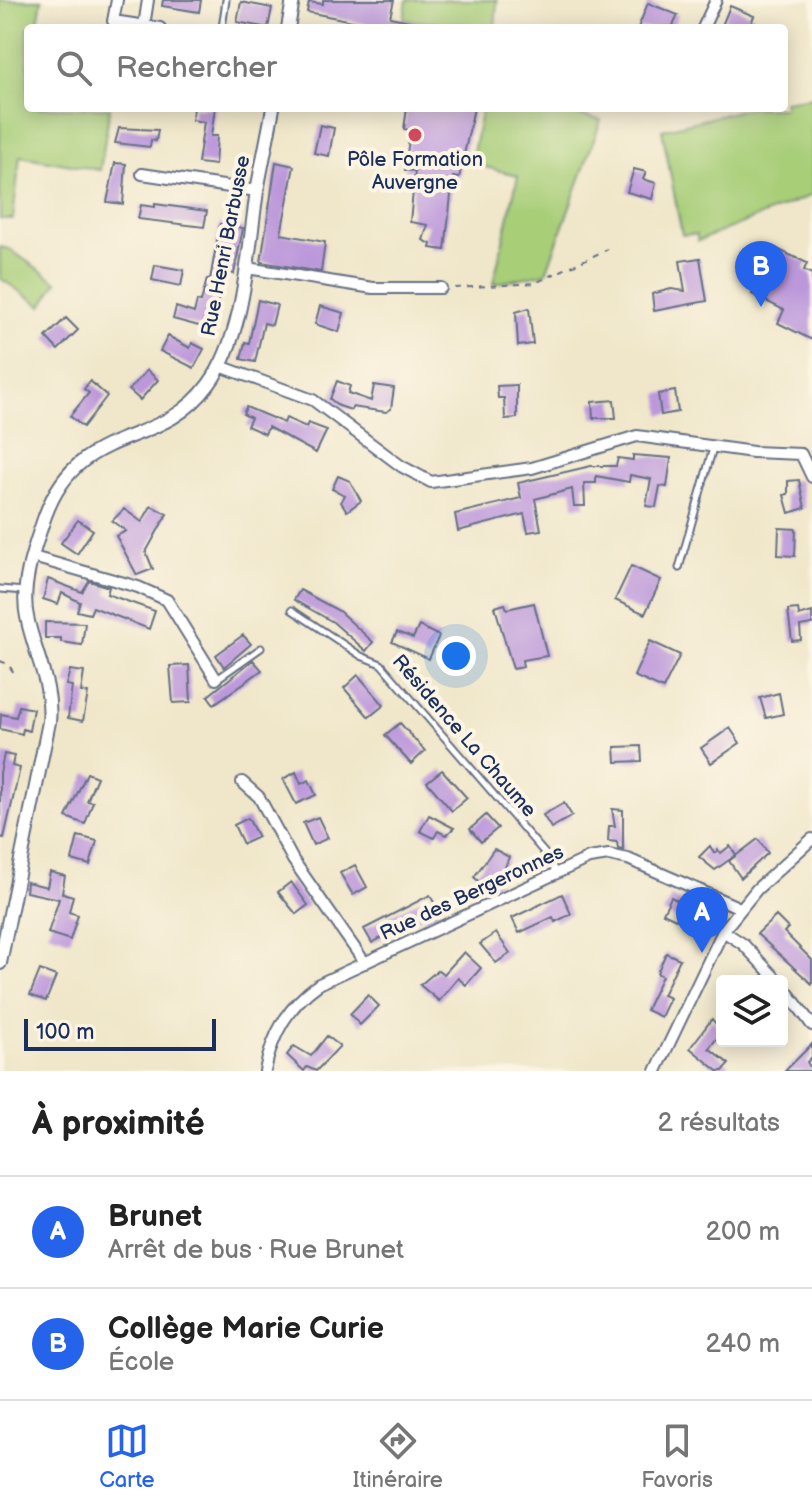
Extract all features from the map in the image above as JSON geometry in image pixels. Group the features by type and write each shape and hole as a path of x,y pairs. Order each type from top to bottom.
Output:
{"street":[{"path":"117,0 113,21 132,24"},
{"path":"144,24 148,0"},
{"path":"289,24 293,0"},
{"path":"705,24 716,0"},
{"name":"Rue Henri Barbusse","path":"0,963 51,710 27,617 26,591 33,557 53,498 82,460 102,446 158,427 181,413 209,385 220,366 228,346 247,268 257,191 272,112"},
{"path":"142,174 257,191"},
{"path":"247,268 373,288 441,288"},
{"path":"220,366 313,400 401,466 431,482 532,468 637,436 784,455 801,454 812,445"},
{"path":"801,454 812,477"},
{"path":"33,557 138,587 167,600 216,679"},
{"path":"242,782 259,797 293,860 365,963"},
{"path":"656,1071 723,931 740,908 810,845"},
{"name":"Rue des Bergeronnes","path":"265,1071 281,1023 302,996 365,963 589,858 609,855 628,859 740,908"},
{"path":"723,931 743,944 772,975"},
{"path":"788,993 812,1025"}],"lane":[{"path":"223,24 226,0"},
{"path":"679,568 713,447"},
{"path":"0,589 26,591"},
{"name":"Résidence La Chaume","path":"292,610 361,656 381,664 548,857 556,874"},
{"path":"216,679 261,648"}],"path":[{"path":"441,288 495,288 535,283 608,249"},
{"path":"0,661 8,664 16,676"}],"green space":[{"path":"0,0 42,0 38,24 24,24 24,112 109,112 100,170 20,156 13,219 0,219"},
{"path":"407,0 497,0 495,24 404,20"},
{"path":"812,97 812,195 698,241 696,234 682,235 662,130 733,112 788,112 788,100"},
{"path":"481,112 564,112 601,120 546,273 493,284 518,176 471,163"},
{"path":"0,247 9,249 57,282 42,306 0,278"}],"building":[{"path":"163,0 201,0 199,12 162,6"},
{"path":"323,0 394,0 390,17 419,24 367,24 307,12 309,2 323,4"},
{"path":"241,2 272,8 269,24 237,22"},
{"path":"648,3 678,15 674,24 640,24"},
{"path":"730,6 754,16 751,24 723,24"},
{"path":"193,112 214,112 211,136 217,136 215,165 198,163 204,122 192,120"},
{"path":"406,112 473,112 459,178 453,177 445,250 430,248 431,244 423,240 428,225 410,222 415,171 405,170 410,130 404,129"},
{"path":"320,125 334,128 329,156 314,153"},
{"path":"119,128 158,130 156,141 151,140 150,147 115,143"},
{"path":"276,162 294,166 281,234 325,242 321,272 261,262"},
{"path":"115,163 126,164 123,204 107,202"},
{"path":"634,169 646,172 643,179 656,183 652,199 627,192"},
{"path":"155,204 207,211 204,227 138,219 141,205 155,207"},
{"path":"220,224 243,228 234,274 226,273 210,329 173,319 176,307 194,313 197,301 201,302 207,279 210,280"},
{"path":"775,248 807,263 804,270 812,274 812,340 778,323 784,310 752,294"},
{"path":"700,258 707,301 654,311 652,294 671,289 685,291 680,261"},
{"path":"155,265 184,270 181,286 152,280"},
{"path":"258,300 277,305 272,325 264,323 255,362 241,359 245,342 249,343"},
{"path":"320,306 344,313 339,332 315,324"},
{"path":"529,308 533,344 518,346 516,312"},
{"path":"66,318 78,330 58,350 46,337"},
{"path":"168,336 190,348 192,343 204,349 194,368 160,351"},
{"path":"147,370 158,380 140,400 129,390"},
{"path":"90,381 107,396 83,427 70,416 89,393 84,389"},
{"path":"337,381 350,386 348,393 371,401 374,385 394,388 391,409 386,412 352,407 351,410 339,406 330,399"},
{"path":"517,385 517,418 505,419 504,398 498,398 497,386"},
{"path":"675,391 678,412 661,415 658,394"},
{"path":"614,400 616,418 593,418 592,402"},
{"path":"246,407 284,423 286,418 306,427 308,423 327,430 316,453 268,427 265,434 247,426 251,418 243,414"},
{"path":"633,455 671,458 667,487 660,486 656,507 646,506 651,479 630,475 629,482 596,476 596,483 584,483 585,506 574,506 572,489 535,499 541,530 528,532 524,514 458,531 455,514 521,498 518,483 591,466 616,466 618,458 633,460"},
{"path":"338,476 350,481 361,501 347,511 341,502 345,495 332,489"},
{"path":"799,480 805,508 789,513 784,495 788,494 788,481"},
{"path":"151,506 167,514 146,552 153,569 137,575 116,536 126,531 112,521 124,509 142,522"},
{"path":"78,520 93,530 77,554 61,543"},
{"path":"779,528 796,529 795,556 778,555"},
{"path":"631,566 661,580 645,614 615,600"},
{"path":"48,579 82,592 89,581 109,587 107,594 155,611 149,629 93,607 90,614 77,611 80,602 62,593 58,604 43,599"},
{"path":"300,590 339,611 373,642 366,651 333,622 294,600"},
{"path":"534,603 547,656 522,660 523,667 513,669 495,607 505,604 507,609"},
{"path":"798,609 799,616 812,612 812,624 800,626 801,640 792,641 788,610"},
{"path":"45,622 85,623 82,645 61,642 61,638 45,638"},
{"path":"419,626 439,636 429,659 392,642 397,632 413,638"},
{"path":"243,635 251,644 224,667 216,655"},
{"path":"650,641 680,655 663,689 634,676"},
{"path":"253,660 262,670 214,704 208,696"},
{"path":"189,665 191,702 173,703 170,666"},
{"path":"70,670 84,672 81,692 88,693 83,721 68,718 72,686 66,685"},
{"path":"358,675 384,705 369,717 344,688"},
{"path":"779,693 783,714 766,718 760,698"},
{"path":"19,706 33,709 29,731 23,729 22,734 0,729 1,714 16,717"},
{"path":"400,723 425,751 411,764 385,735"},
{"path":"730,728 740,743 711,763 701,748"},
{"path":"641,746 642,761 616,762 615,747"},
{"path":"4,754 14,756 12,766 20,768 4,838 0,837 0,773"},
{"path":"442,770 467,798 452,811 427,782"},
{"path":"296,772 301,784 309,780 316,795 296,804 283,779"},
{"path":"87,773 97,777 87,801 93,802 85,824 66,817"},
{"path":"564,803 572,816 551,828 543,815"},
{"path":"612,809 623,810 623,850 618,849 617,842 608,841 609,826 615,826"},
{"path":"429,815 454,828 446,835 438,831 434,838 420,831"},
{"path":"486,815 498,828 481,842 470,829"},
{"path":"318,817 328,838 313,845 303,823"},
{"path":"248,818 258,837 243,844 234,825"},
{"path":"78,836 97,841 90,865 72,860"},
{"path":"758,839 768,853 741,878 729,861"},
{"path":"710,846 714,853 718,850 721,853 730,846 736,855 715,870 699,857"},
{"path":"494,849 509,857 500,880 490,892 474,877"},
{"path":"355,865 367,887 353,895 340,873"},
{"path":"50,872 65,876 62,893 73,896 69,912 78,915 70,940 48,933 59,899 26,892 27,882 47,887"},
{"path":"291,882 308,905 296,914 278,892"},
{"path":"562,894 571,914 555,922 553,917 519,933 512,918"},
{"path":"430,895 439,912 425,919 423,915 372,943 364,929"},
{"path":"671,897 706,915 699,930 663,913"},
{"path":"776,916 788,928 784,932 812,960 812,984 757,934"},
{"path":"496,933 510,953 496,963 480,944"},
{"path":"464,952 481,968 466,985 458,978 439,1001 420,985 438,970 444,974"},
{"path":"666,953 680,959 663,995 670,998 661,1017 646,1010 662,976 657,973"},
{"path":"40,970 56,976 46,1001 30,995"},
{"path":"368,995 379,1006 360,1025 350,1014"},
{"path":"712,1019 716,1024 716,1039 709,1048 729,1064 723,1071 718,1071 690,1048"},
{"path":"327,1036 340,1046 316,1071 307,1067 304,1071 287,1055 294,1046 311,1056"},
{"path":"812,1044 812,1057 807,1062 812,1071 785,1071"}],"place":[{"name":"Pôle Formation Auvergne","path":"415,135"},
{"name":"Collège Marie Curie","path":"761,307"},
{"name":"Brunet","path":"702,953"}]}
